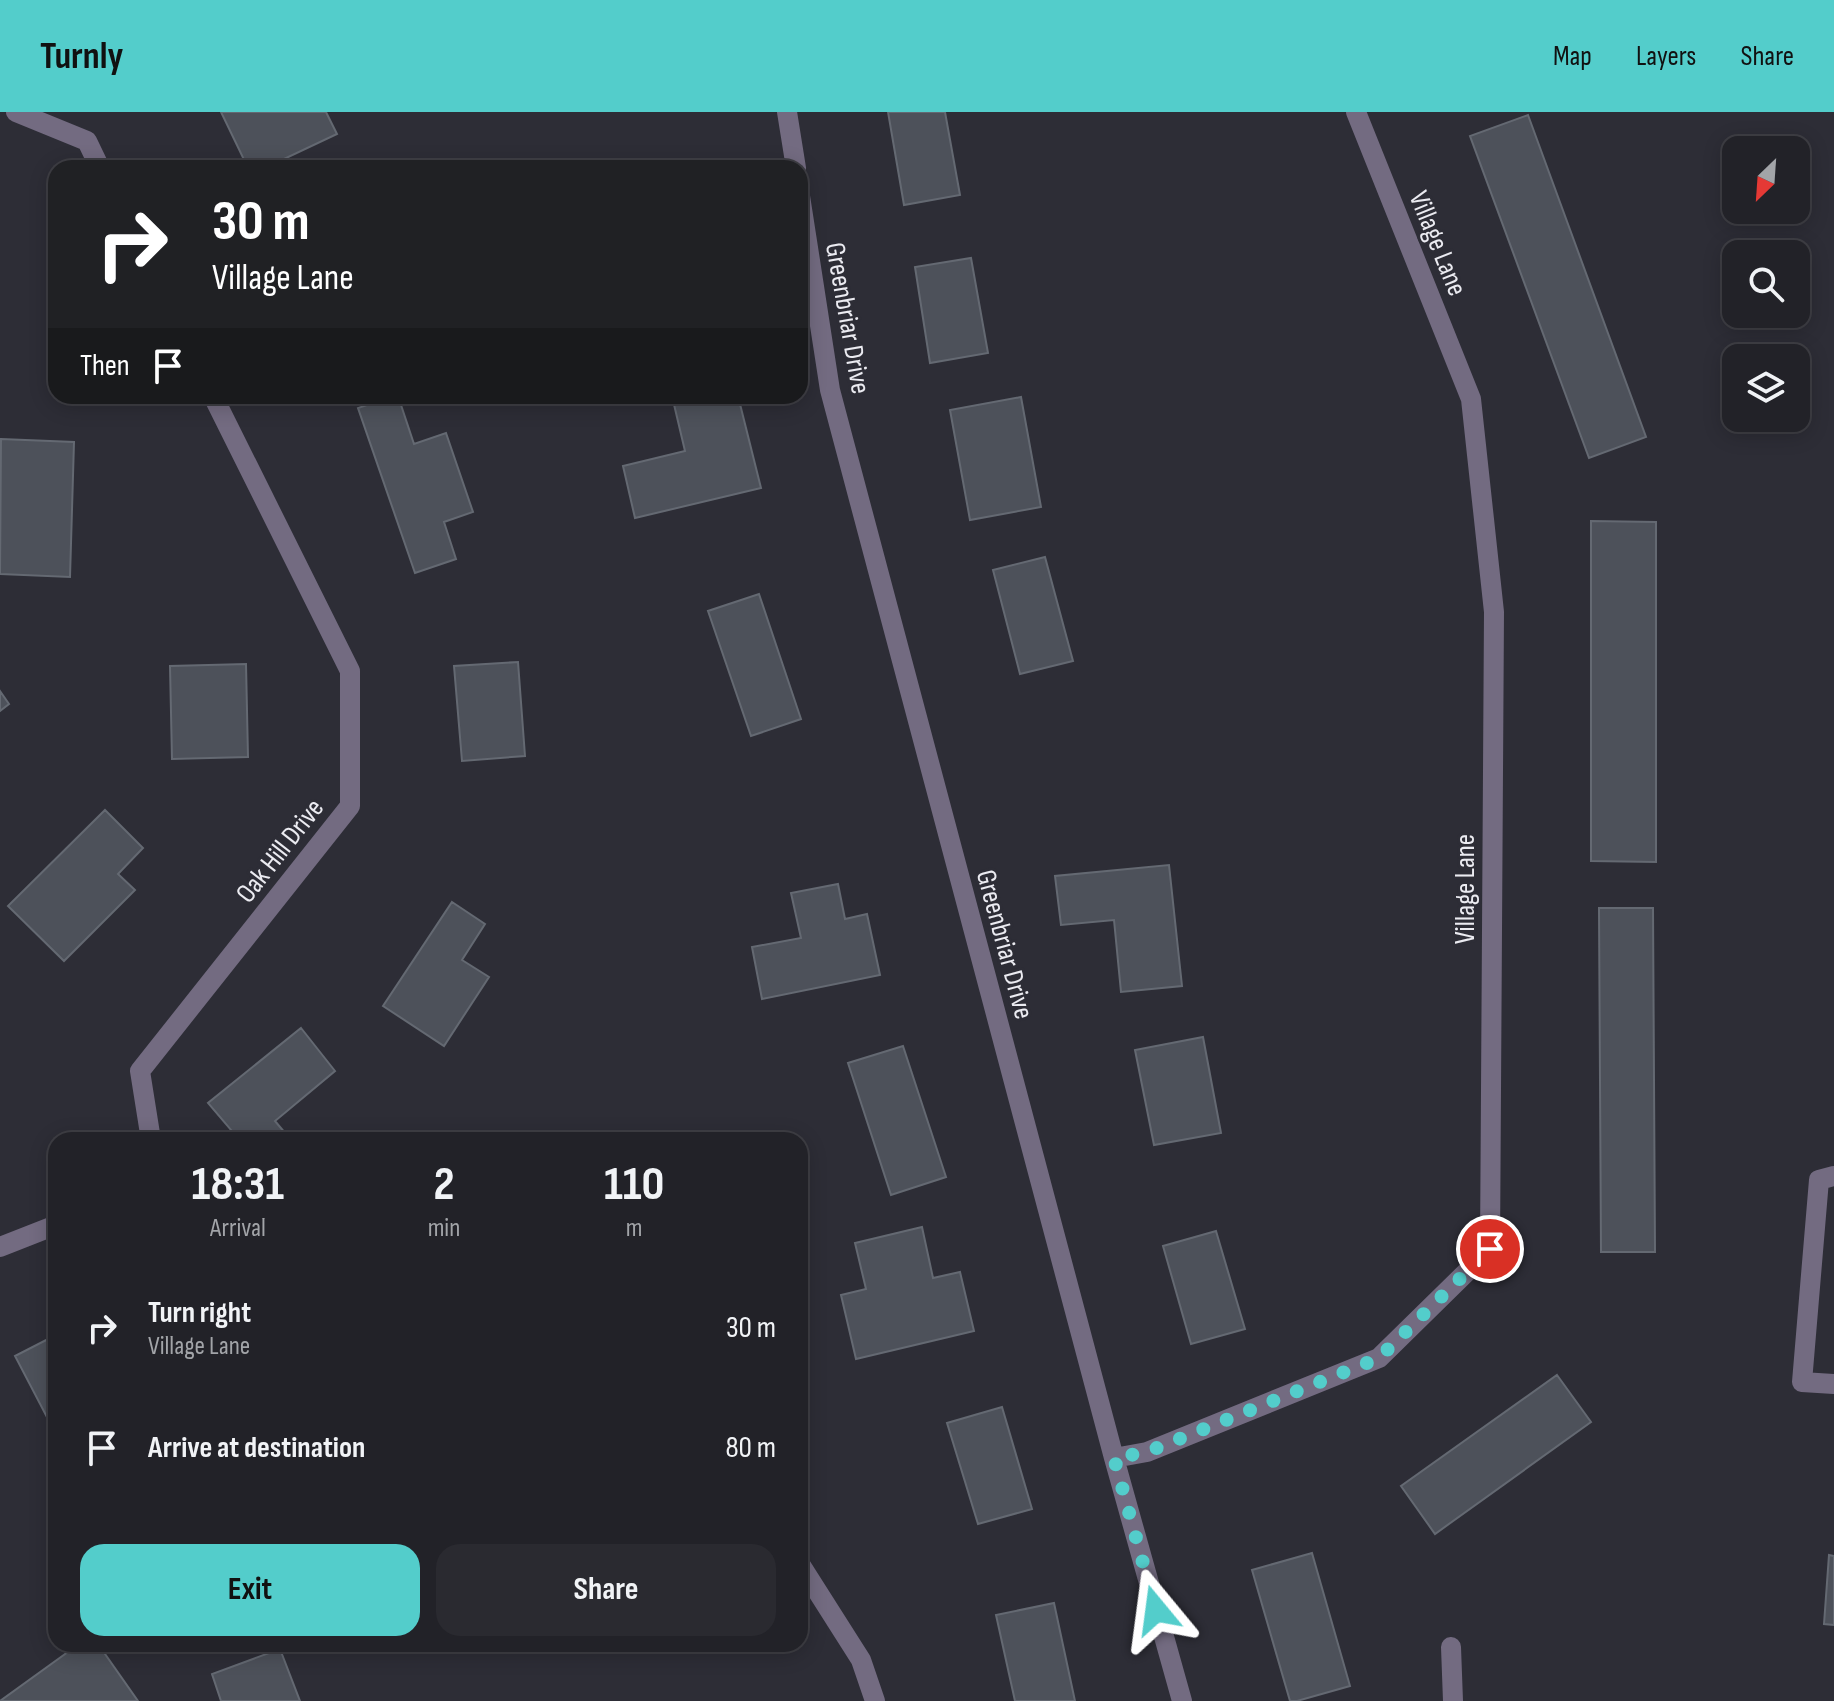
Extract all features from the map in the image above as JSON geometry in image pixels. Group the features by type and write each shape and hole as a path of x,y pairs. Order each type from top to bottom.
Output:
{"street":[{"path":"16,112 87,141 96,160"},
{"path":"787,112 795,160"},
{"name":"Village Lane","path":"1114,1458 1147,1452 1379,1358 1490,1249 1494,612 1471,399 1356,112"},
{"name":"Greenbriar Drive","path":"808,248 830,390 1114,1458 1182,1701"},
{"name":"Oak Hill Drive","path":"150,1132 140,1071 350,806 350,671 217,404"},
{"path":"1834,1176 1819,1180 1802,1382 1834,1384"},
{"path":"0,1247 48,1228"},
{"path":"808,1577 861,1660 875,1701"},
{"path":"1451,1647 1453,1701"}],"building":[{"path":"221,112 326,112 337,134 282,160 244,160"},
{"path":"888,112 945,112 960,195 904,205"},
{"path":"1528,115 1646,437 1589,458 1470,136"},
{"path":"971,258 988,353 930,363 915,267"},
{"path":"1021,397 1041,507 970,520 950,410"},
{"path":"370,404 401,404 414,444 446,433 473,512 444,522 456,559 415,573 358,408"},
{"path":"674,404 740,404 761,488 635,518 623,466 685,451"},
{"path":"1,439 74,442 70,577 0,574"},
{"path":"1591,521 1656,522 1656,862 1591,861"},
{"path":"1045,557 1073,661 1020,674 993,570"},
{"path":"759,594 801,719 751,736 708,611"},
{"path":"518,662 525,756 462,761 454,666"},
{"path":"246,664 248,757 172,759 170,666"},
{"path":"0,691 9,704 0,711"},
{"path":"105,810 143,848 118,874 135,890 64,961 8,906"},
{"path":"1169,865 1182,986 1121,992 1114,920 1061,925 1055,876"},
{"path":"838,884 845,919 867,914 880,975 762,999 752,947 801,938 791,893"},
{"path":"452,902 485,924 462,960 489,977 444,1046 383,1006"},
{"path":"1599,908 1653,908 1655,1252 1601,1252"},
{"path":"301,1028 335,1071 275,1121 284,1132 231,1132 208,1103"},
{"path":"1203,1037 1221,1133 1154,1145 1135,1050"},
{"path":"903,1046 946,1177 891,1195 848,1063"},
{"path":"922,1227 933,1278 960,1272 974,1331 856,1359 841,1295 866,1289 855,1243"},
{"path":"1216,1231 1245,1329 1191,1344 1163,1246"},
{"path":"48,1339 48,1419 15,1356"},
{"path":"1557,1375 1591,1422 1435,1534 1401,1486"},
{"path":"1002,1407 1032,1509 978,1524 947,1423"},
{"path":"1312,1553 1350,1686 1290,1701 1252,1570"},
{"path":"1829,1555 1834,1556 1834,1625 1824,1624"},
{"path":"1054,1603 1075,1701 1015,1701 996,1615"},
{"path":"68,1652 104,1652 138,1701 0,1701"},
{"path":"272,1652 281,1652 300,1701 221,1701 212,1674"}],"route":[{"path":"1156,1610 1114,1458 1147,1452 1379,1358 1490,1249"}]}
